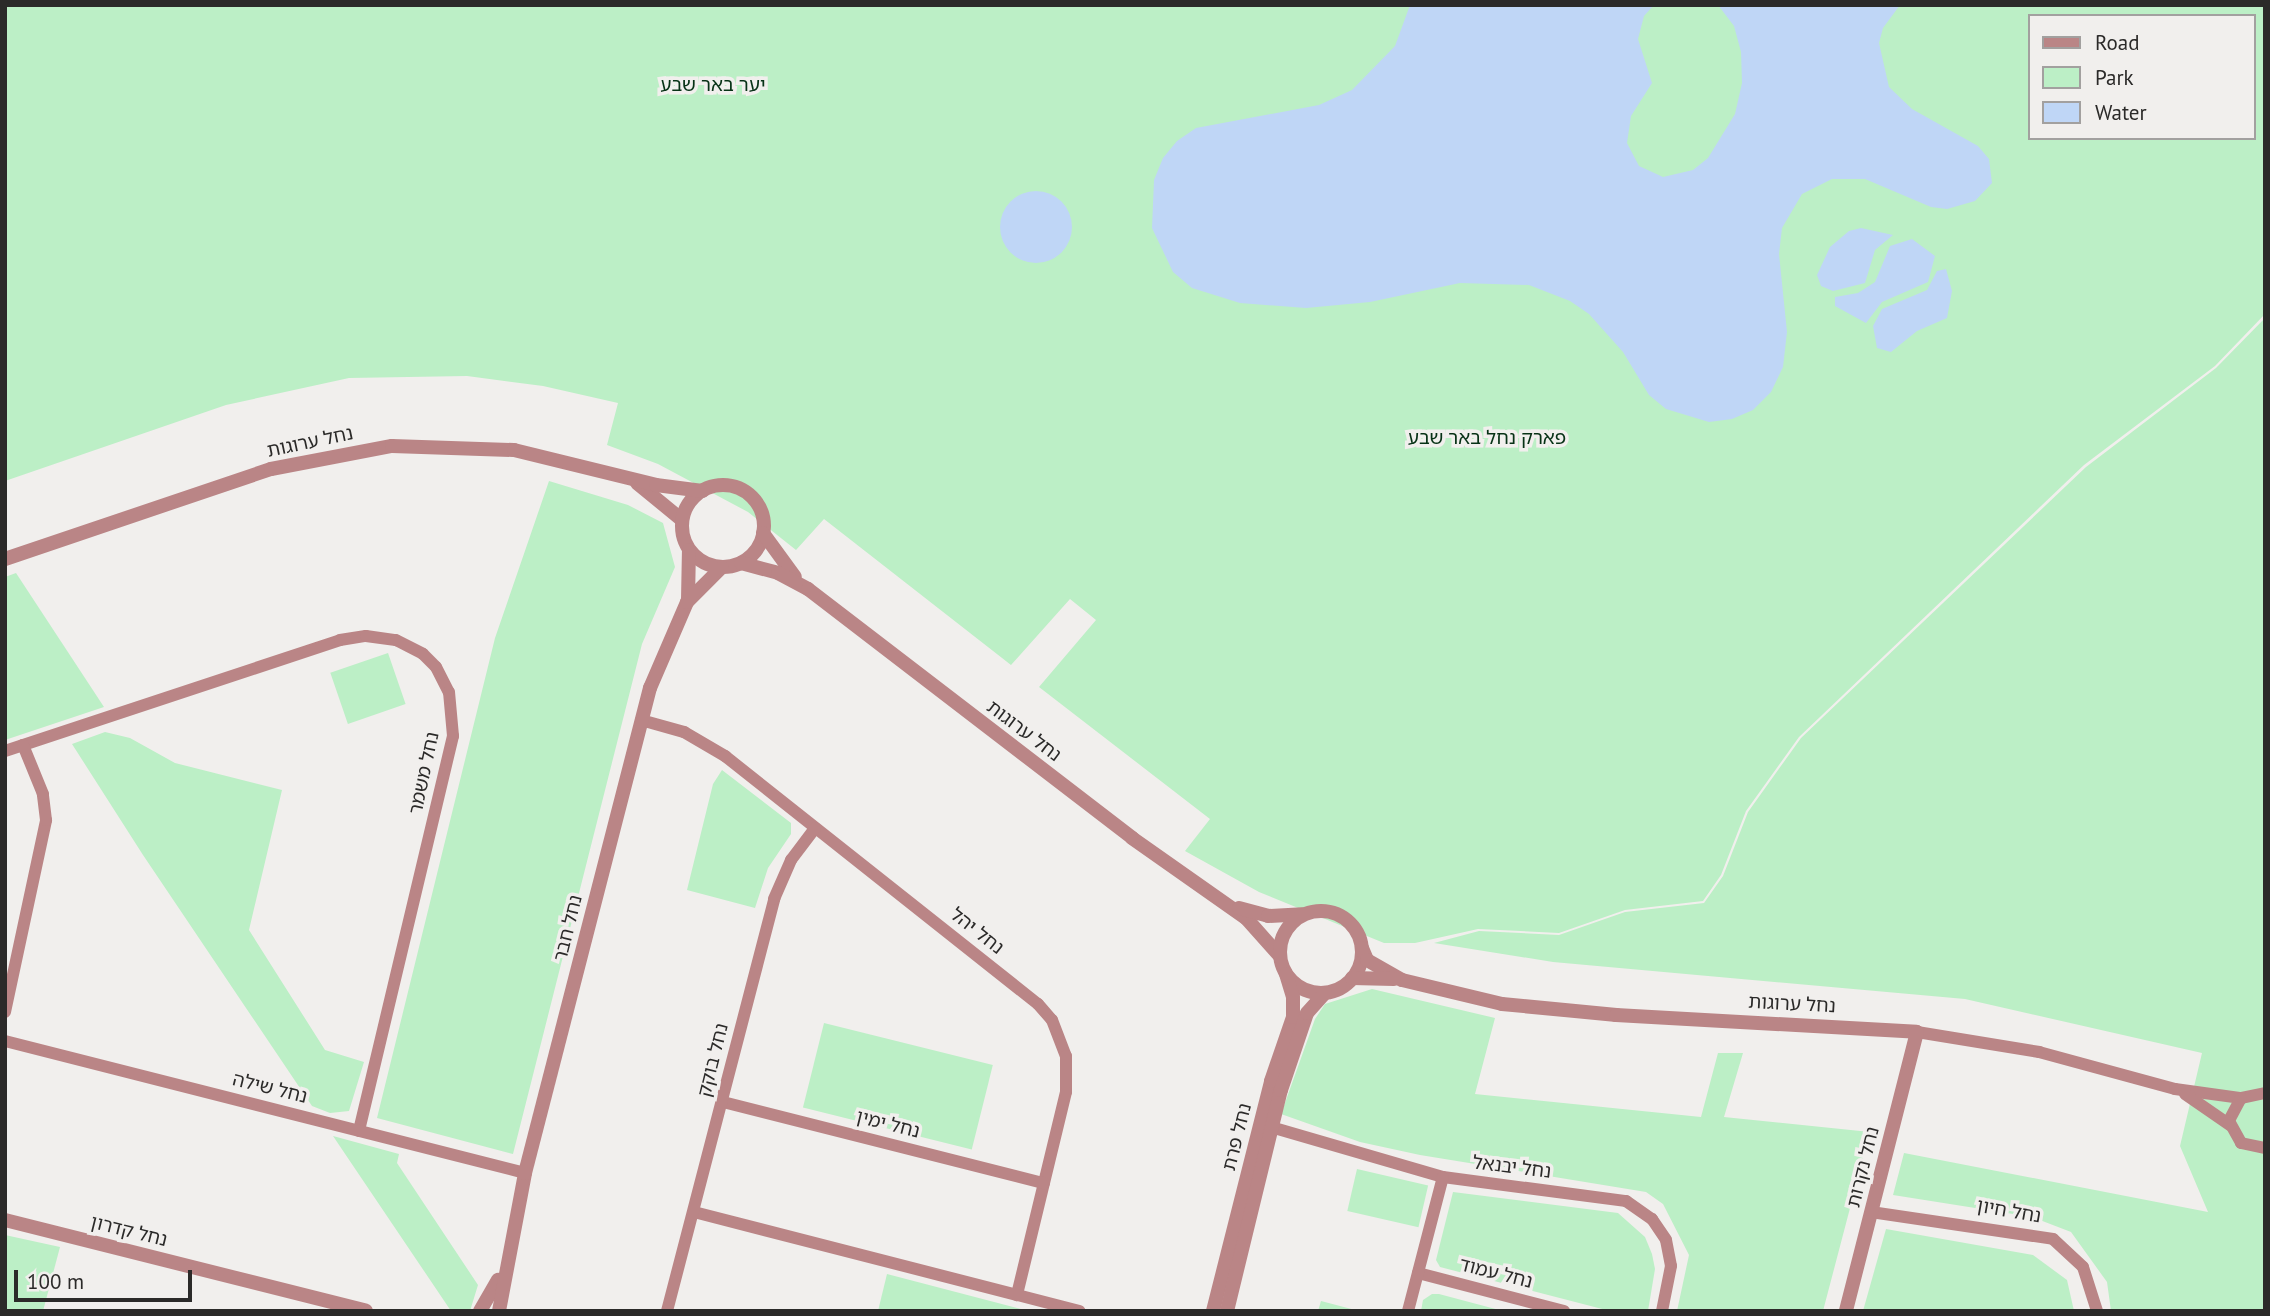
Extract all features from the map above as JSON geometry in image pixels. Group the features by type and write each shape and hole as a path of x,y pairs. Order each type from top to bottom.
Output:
{"street":[{"name":"נחל ערוגות","path":"5,559 271,469 349,451 474,446 559,459 633,480 703,491"},
{"name":"נחל ערוגות","path":"633,480 682,520"},
{"path":"728,486 746,493 761,513 763,533 755,551 741,563 722,567 703,562 690,550 682,520 688,504 703,491 728,486"},
{"name":"נחל ערוגות","path":"763,533 778,558 808,589 1259,929 1279,955"},
{"name":"נחל חבר","path":"499,1311 504,1269 525,1173 641,720 656,673 687,602 690,550"},
{"name":"נחל ערוגות","path":"741,563 778,573 808,589"},
{"name":"נחל חבר","path":"687,602 722,567"},
{"name":"נחל משמר","path":"5,751 354,637 396,640 417,650 436,667 449,692 453,736 359,1131"},
{"name":"נחל יהל","path":"641,720 676,729 709,746 1038,1004 1052,1020 1068,1073 1017,1295"},
{"path":"5,1012 46,820 43,794 23,745"},
{"name":"נחל בוקק","path":"667,1311 774,899 791,860 815,828"},
{"name":"נחל ערוגות","path":"1218,900 1268,916 1303,914"},
{"path":"1326,911 1340,915 1355,929 1362,948 1352,978 1325,992 1306,990 1286,974 1279,955 1288,927 1303,914 1326,911"},
{"name":"נחל ערוגות","path":"1362,948 1367,960 1402,980"},
{"name":"נחל פרת","path":"1213,1311 1271,1081 1293,1017 1293,997 1286,974"},
{"name":"נחל ערוגות","path":"1352,978 1402,980 1465,997 1552,1010 1917,1032 2039,1052 2175,1089 2241,1098 2265,1093"},
{"name":"נחל פרת","path":"1227,1311 1270,1127 1307,1013 1325,992"},
{"name":"נחל נקרות","path":"1846,1311 1917,1032"},
{"name":"נחל שילה","path":"5,1041 525,1173"},
{"name":"נחל ערוגות","path":"2175,1089 2230,1125 2245,1146 2265,1148"},
{"path":"2230,1125 2232,1108 2241,1098"},
{"name":"נחל ימין","path":"723,1102 1044,1183"},
{"name":"נחל יבנאל","path":"1270,1127 1443,1177 1611,1197 1639,1207 1660,1231 1669,1252 1670,1277 1662,1311"},
{"path":"1408,1311 1443,1177"},
{"path":"694,1212 1080,1311"},
{"name":"נחל חיון","path":"1871,1212 2053,1239 2083,1267 2097,1311"},
{"name":"נחל קדרון","path":"5,1220 311,1304 366,1311"},
{"name":"נחל חבר","path":"480,1311 504,1269"},
{"name":"נחל עמוד","path":"1418,1273 1564,1311"}],"green space":[{"name":"פארק נחל באר שבע","path":"5,5 2265,5 2265,314 2215,366 2084,465 1799,737 1746,811 1721,875 1703,901 1625,910 1559,933 1478,929 1415,943 1384,943 1259,892 1185,851 1210,819 1039,687 1096,620 1070,599 1011,665 824,519 796,550 748,512 658,464 607,445 618,403 543,386 467,376 349,378 226,405 5,481"},
{"path":"2265,318 2265,1311 2111,1311 2107,1282 2071,1232 2032,1217 1893,1195 1904,1153 2208,1212 2180,1146 2202,1053 1965,999 1553,962 1434,943 1479,931 1559,935 1625,912 1704,903 1723,876 1748,812 1801,738 2086,467 2216,368"},
{"path":"549,481 628,505 663,523 675,567 642,644 513,1154 377,1118 495,638"},
{"path":"16,573 104,707 5,740 5,577"},
{"path":"388,653 406,704 348,724 330,673"},
{"path":"105,732 130,738 175,763 282,790 249,930 325,1050 364,1062 349,1111 330,1113 312,1106 143,855 72,744"},
{"path":"722,770 791,823 791,834 768,868 755,908 687,890 713,784"},
{"path":"1372,989 1495,1018 1475,1094 1701,1117 1718,1053 1743,1053 1724,1117 1870,1132 1823,1311 1677,1311 1689,1255 1663,1204 1646,1192 1420,1155 1360,1142 1281,1114 1315,1019 1325,1004"},
{"path":"824,1023 993,1065 972,1150 803,1107"},
{"path":"333,1136 399,1154 397,1163 478,1285 470,1311 451,1311"},
{"path":"1357,1169 1428,1185 1418,1227 1347,1211"},
{"path":"1453,1192 1618,1213 1645,1237 1652,1254 1655,1269 1648,1311 1610,1311 1440,1267 1436,1260"},
{"path":"1886,1229 2033,1255 2067,1280 2074,1311 1863,1311"},
{"path":"5,1235 60,1247 43,1311 5,1311"},
{"path":"887,1274 1021,1309 878,1311"},
{"path":"1432,1294 1503,1311 1421,1311 1423,1300"},
{"path":"1321,1301 1359,1311 1318,1311"}],"water":[{"path":"1410,5 1654,5 1644,16 1638,39 1652,83 1631,116 1627,143 1639,166 1663,177 1693,170 1708,158 1735,114 1742,83 1741,52 1734,26 1718,5 1900,5 1883,28 1879,43 1889,87 1912,109 1978,146 1989,159 1992,183 1975,201 1947,209 1931,207 1865,179 1832,179 1802,194 1782,228 1779,254 1787,332 1783,367 1771,392 1753,410 1732,419 1709,422 1666,409 1649,395 1623,352 1589,314 1570,301 1529,285 1460,283 1370,302 1306,308 1240,303 1192,288 1173,272 1152,228 1154,180 1163,158 1177,141 1196,128 1319,105 1352,90 1395,46"},
{"path":"1029,191 1043,191 1062,201 1072,220 1072,234 1062,253 1043,263 1029,263 1010,253 1000,234 1000,220 1010,201"},
{"path":"1861,228 1893,235 1875,250 1865,283 1833,291 1821,286 1817,275 1830,247 1849,231"},
{"path":"1912,239 1935,256 1928,282 1882,302 1866,323 1835,306 1835,297 1858,293 1875,282 1890,246"},
{"path":"1946,269 1952,291 1947,318 1917,331 1891,352 1877,348 1873,326 1882,309 1927,290 1937,271"}],"park label":[{"name":"יער באר שבע","path":"713,85"}]}
